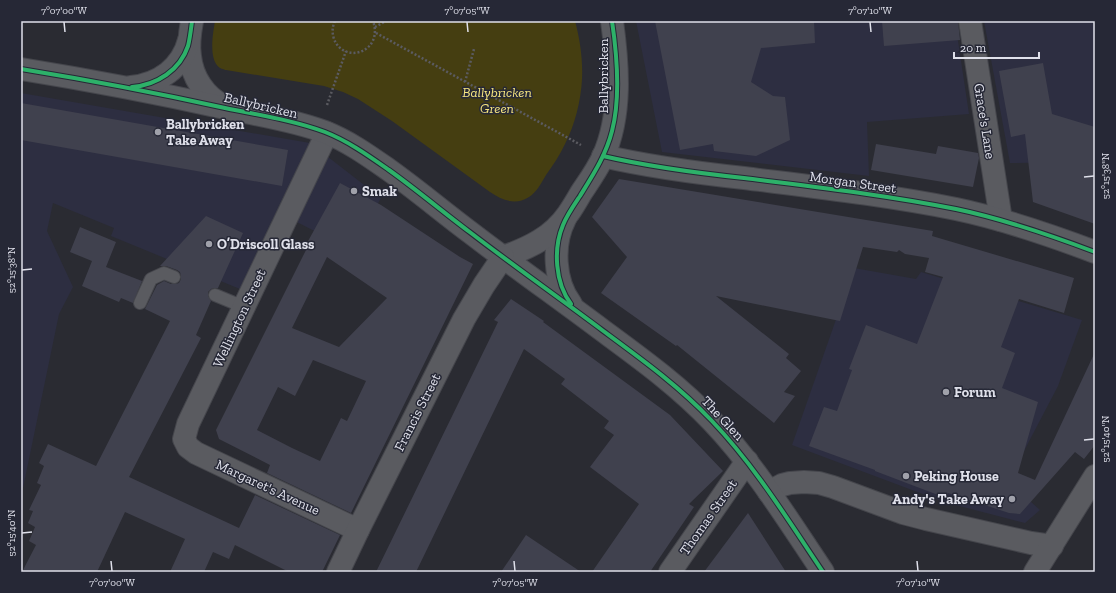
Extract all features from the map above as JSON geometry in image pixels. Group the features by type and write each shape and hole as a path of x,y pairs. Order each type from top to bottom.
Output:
{"street":[{"name":"Ballybricken","path":"21,69 118,86 235,110 282,120 323,132 348,143 376,161 503,257 523,250 542,240 552,232 568,215 598,167 613,129 617,99 616,58 612,21"},
{"name":"Grace's Lane","path":"970,21 1001,220"},
{"name":"Ballybricken","path":"118,86 137,86 156,81 165,76 184,55 191,29"},
{"name":"Ballybricken","path":"191,29 189,48 193,72 212,99 235,110"},
{"name":"Wellington Street","path":"184,439 188,424 244,307 323,132"},
{"name":"Morgan Street","path":"603,156 627,162 674,170 906,200 957,209 1030,229 1095,252"},
{"name":"The Glen","path":"568,215 560,233 557,255 558,268 561,287 570,303 576,310"},
{"name":"The Glen","path":"503,257 637,356 682,392 719,428 747,461 823,572"},
{"name":"Francis Street","path":"338,572 464,319 503,257"},
{"name":"Margaret's Avenue","path":"184,439 188,447 196,453 358,530"},
{"name":"Thomas Street","path":"670,572 747,461"},
{"path":"769,492 782,485 790,483 819,483 903,513 1031,543 1052,546"},
{"path":"1035,572 1093,484"}],"lane":[{"path":"140,303 151,278 164,273 174,277"},
{"path":"215,295 244,307"}],"path":[{"path":"335,21 332,31 336,43 340,48 352,53 365,50 374,40 376,33 373,21"},
{"path":"375,27 386,21"},
{"path":"376,33 603,156"},
{"path":"464,82 474,49"},
{"path":"323,132 346,51"}],"shaded area":[{"path":"636,21 955,21 969,114 867,122 869,176 662,152"},
{"path":"984,21 1095,21 1095,168 1075,162 1010,163"},
{"path":"21,93 310,143 381,198 352,250 277,212 240,289 111,236 114,228 53,203 47,231 73,287 59,314 23,488 21,487"},
{"path":"854,268 916,279 921,272 1082,320 1058,386 1024,451 1003,477 1040,510 1025,523 944,502 792,445"}],"green space":[{"name":"Ballybricken Green","path":"215,21 575,21 581,50 582,64 581,87 577,112 569,137 536,190 532,195 524,200 509,201 490,192 392,121 358,99 343,92 324,86 220,68 214,59 212,46"}],"building":[{"path":"655,21 814,21 815,43 761,48 751,82 773,96 785,97 790,140 756,156 714,151 713,144 680,150"},
{"path":"882,21 958,21 960,40 884,46"},
{"path":"1043,63 1052,114 1095,127 1095,224 1033,202 1025,134 1011,137 999,71"},
{"path":"21,103 288,150 282,186 21,140"},
{"path":"876,144 936,154 938,146 978,153 979,158 973,187 871,170"},
{"path":"619,179 933,231 932,236 1074,278 1064,313 1019,299 1001,347 1015,353 1002,388 1038,402 1018,473 1035,480 1095,352 1095,445 1084,459 1075,452 1020,514 1009,513 948,493 946,498 809,446 824,407 837,411 852,370 849,369 866,325 917,344 943,277 925,272 929,258 905,254 899,250 897,252 863,247 840,321 716,296 789,354 786,358 801,371 784,392 795,396 774,423 677,345 676,346 601,293 627,257 592,217"},
{"path":"340,183 381,205 473,264 351,513 267,473 270,465 219,439 216,430 309,244 307,243","holes":["327,257 387,298 339,347 292,328","313,360 366,381 347,421 341,418 320,461 257,430 278,387 295,396"]},
{"path":"206,216 243,233 218,288 211,289 208,292 208,296 211,301 196,335 201,338 129,477 239,528 255,495 340,535 322,572 289,572 235,545 229,559 213,552 204,572 170,572 185,539 125,512 97,572 22,572 36,545 29,541 35,527 28,523 33,511 29,510 41,485 37,483 44,466 39,463 48,444 96,466 170,321 145,309 157,285 164,281 171,284 179,283 181,279 180,272 177,270 166,266 160,266"},
{"path":"80,227 116,242 106,267 142,281 133,303 121,298 119,302 82,286 92,261 70,252"},
{"path":"511,299 544,321 543,322 670,415 723,471 689,504 694,507 650,572 592,572 639,504 590,467 614,435 604,428 609,421 561,384 565,379 524,349 416,572 376,572 498,322 494,320"},
{"path":"748,513 786,572 704,572"},
{"path":"526,535 581,572 501,572"}],"cycle path":[{"path":"132,87 150,83 166,75 173,69 184,55 188,46 192,21"},
{"path":"571,304 566,296 559,276 557,266 558,245 565,221 599,165 612,131 615,118 617,90 617,62 612,21"},
{"path":"21,69 123,87 288,121 325,132 374,159 487,245 631,351 686,396 712,421 743,456 823,572"},
{"path":"603,156 674,169 850,192 956,209 1027,228 1095,252"}],"place":[{"name":"Ballybricken Take Away","path":"158,132"},
{"name":"Smak","path":"354,191"},
{"name":"O’Driscoll Glass","path":"209,244"},
{"name":"Forum","path":"946,392"},
{"name":"Peking House","path":"906,476"},
{"name":"Andy's Take Away","path":"1012,499"}]}
